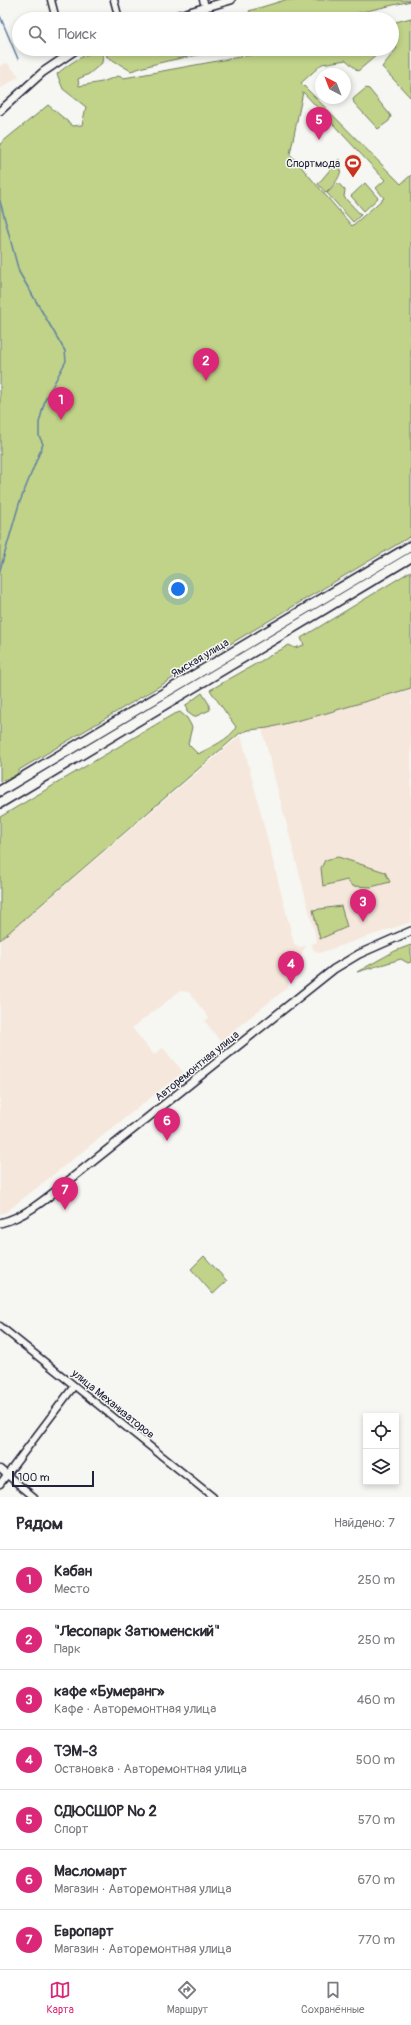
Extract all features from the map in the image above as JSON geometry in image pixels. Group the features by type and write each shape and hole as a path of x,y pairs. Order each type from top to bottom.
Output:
{"main road":[{"name":"Ямская улица","path":"0,791 411,546"},
{"name":"Ямская улица","path":"0,803 411,557"},
{"path":"378,565 383,574"}],"street":[{"path":"51,0 54,12"},
{"path":"114,0 117,12"},
{"path":"204,0 206,8"},
{"path":"191,12 231,0"},
{"path":"0,111 62,56"},
{"name":"Авторемонтная улица","path":"0,1223 26,1212 56,1191 334,969 359,954 411,931"},
{"name":"улица Механизаторов","path":"0,1326 213,1497"},
{"path":"0,1484 74,1386"},
{"path":"0,1469 34,1497"}],"shaded area":[{"path":"7,63 19,76 0,89 0,66"},
{"path":"411,688 411,922 319,953 313,949 312,944 317,942 262,729 320,715"},
{"path":"241,735 294,944 300,947 306,946 296,963 288,959 284,966 288,987 220,1041 205,1021 209,1018 189,992 180,991 132,1028 154,1055 163,1048 183,1072 6,1212 0,1214 0,941"}],"green space":[{"path":"285,0 411,0 362,12 249,11"},
{"path":"411,18 410,97 382,67 391,56 399,56 399,21"},
{"path":"85,56 103,56 102,63 89,74 78,79 79,86 102,82 118,76 124,78 245,56 376,56 358,71 346,60 322,64 318,68 315,68 315,70 301,83 315,97 315,104 322,104 401,184 411,175 411,536 19,770 16,776 0,781 0,144 48,105 73,126 82,125 86,107 63,89 57,74 71,63","holes":["303,92 385,180 376,188 384,198 352,226 290,154"]},
{"path":"106,56 192,56 167,61 131,71"},
{"path":"366,88 369,89 391,116 389,121 378,129 354,103 353,99"},
{"path":"339,159 341,164 340,173 336,182 326,193 318,184"},
{"path":"338,183 345,190 344,197 361,215 353,222 327,193"},
{"path":"365,183 378,198 364,211 351,196"},
{"path":"411,571 411,688 320,715 268,728 249,730 240,733 0,940 0,817 172,715 180,712 187,718 192,727 188,744 198,754 219,743 230,735 236,727 210,690 289,645 295,648 304,645 301,638"},
{"path":"202,693 209,704 210,710 194,717 187,712 186,705"},
{"path":"338,857 385,872 390,882 371,887 352,886 347,880 323,886 321,868 325,860"},
{"path":"341,906 347,927 320,939 313,910"},
{"path":"411,945 411,962 408,963 401,959 357,972 395,951"},
{"path":"204,1256 227,1281 213,1294 191,1269"}],"waterway":[{"path":"0,16 12,45"},
{"path":"0,201 19,272 65,351 66,361 45,400 39,423 39,436 43,444 19,504 0,570"}],"place":[{"name":"СДЮСШОР № 2","path":"319,140"},
{"name":"Спортмода","path":"353,178"},
{"name":"\"Лесопарк Затюменский\"","path":"206,381"},
{"name":"Кабан","path":"61,420"},
{"name":"кафе «Бумеранг»","path":"363,922"},
{"name":"ТЭМ-З","path":"291,984"},
{"name":"Масломарт","path":"167,1141"},
{"name":"Европарт","path":"65,1210"}]}
